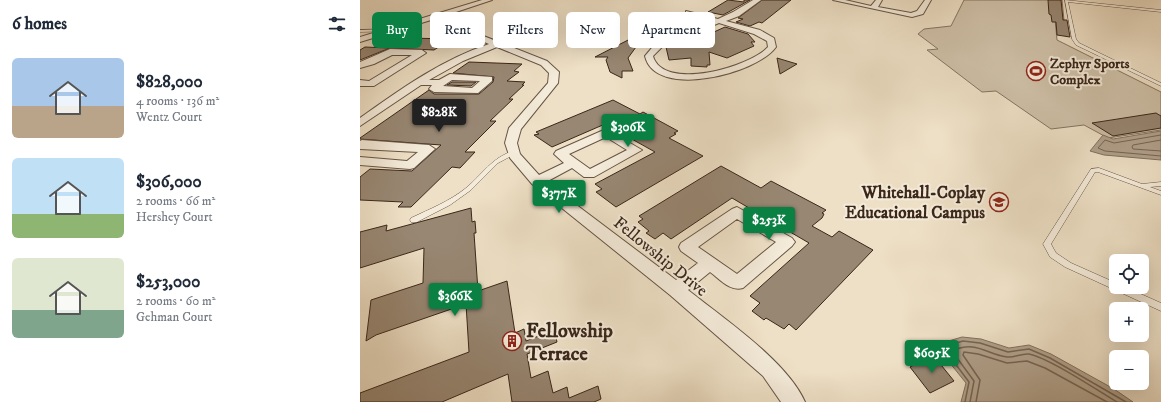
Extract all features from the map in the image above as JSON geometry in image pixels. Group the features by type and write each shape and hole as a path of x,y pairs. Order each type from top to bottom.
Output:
{"street":[{"path":"451,12 489,0"},
{"path":"715,20 719,21 764,34 771,40 772,47 766,54 757,59 730,71 712,75 693,76 673,74 658,70 651,64 649,56 659,45 719,21 736,14 758,0"},
{"path":"836,0 912,15 920,12 928,0"},
{"path":"873,8 880,0"},
{"path":"360,40 372,37"},
{"path":"360,123 437,70 461,57 493,45"},
{"path":"507,48 544,63 554,72 553,83 515,128 511,143 513,153"},
{"path":"360,65 371,62 390,52 422,53 371,84 360,84"},
{"path":"399,68 437,70"},
{"path":"419,82 442,84"},
{"path":"606,132 636,150 589,174 573,163 560,154 606,132"},
{"path":"360,145 429,149 410,165 360,161"},
{"name":"Fellowship Drive","path":"513,153 537,181 676,290 770,369 794,402"},
{"path":"537,181 573,163"},
{"path":"737,212 787,242 737,283 710,263 687,247 737,212"},
{"path":"676,290 710,263"}],"lane":[{"path":"1161,11 1066,1 1074,39 1077,44 1161,85"},
{"path":"360,31 372,31"},
{"path":"414,220 464,193 496,162 513,153"},
{"path":"1161,193 1100,170 1092,170 1047,244 1053,255 1068,265 1161,307"},
{"path":"1141,186 1161,184"}],"shaded area":[{"name":"Zephyr Sports Complex","path":"964,0 1062,0 1064,20 1055,19 1057,40 1161,92 1161,130 1108,138 1084,125 1051,129 996,91 982,92 927,50 938,49 918,34 924,29 951,26"}],"water":[{"path":"1161,131 1161,160 1104,155 1090,151 1103,135 1113,139"},
{"path":"962,337 981,339 1009,348 1029,345 1051,354 1109,386 1109,390 1115,390 1133,402 961,402 966,383 941,352 942,343"}],"building":[{"path":"728,0 744,2 744,0 750,0 723,15 715,13 715,12 708,12"},
{"path":"762,0 791,0 762,23 759,22 750,26 736,22 743,19 738,18"},
{"path":"1048,0 1061,0 1063,20 1067,20 1070,37 1057,35 1056,22 1052,22 1051,15 1049,14"},
{"path":"725,27 748,34 755,42 751,42 754,46 727,58 709,52 710,65 707,65 707,67 691,66 691,58 669,60 666,48 715,48 715,32"},
{"path":"422,38 430,39 430,48 437,48 434,50 390,48 422,48"},
{"path":"628,40 628,48 635,48 628,58 633,71 622,71 622,78 610,72 606,60 608,57 595,57 613,48 620,48 620,44"},
{"path":"365,47 390,48 360,60 360,50"},
{"path":"777,58 797,64 780,74"},
{"path":"469,62 522,64 514,71 519,72 507,81 525,82 522,85 524,85 509,99 513,99 490,121 496,121 465,152 475,152 460,168 452,167 411,207 398,207 403,202 360,200 360,177 370,169 412,171 441,145 360,138 429,90 434,94 479,94 493,82 494,77 453,73"},
{"path":"452,82 476,82 471,86 447,85"},
{"path":"613,100 640,114 643,112 678,131 669,138 703,156 616,207 596,192 602,189 595,184 655,152 605,124 552,147 534,135 539,134 536,132"},
{"path":"1156,113 1161,116 1161,128 1113,136 1092,123"},
{"path":"721,166 761,188 771,181 826,210 822,213 824,214 822,218 812,226 832,237 839,231 873,250 796,330 789,324 784,329 766,318 764,320 752,311 760,303 750,296 809,243 732,198 671,239 663,233 655,239 646,233 649,231 638,222 643,219 639,216"},
{"path":"471,208 472,222 475,221 476,233 474,233 478,291 507,281 515,333 524,329 526,341 554,330 557,342 527,354 531,378 548,371 553,393 567,387 569,398 598,386 601,399 594,402 512,402 508,374 442,402 360,402 360,393 469,352 466,304 376,335 366,341 371,300 423,283 424,248 360,268 360,232 387,225 386,231"},
{"path":"933,355 954,381 930,393 910,367"}],"place":[{"name":"Zephyr Sports Complex","path":"1036,71"},
{"name":"Whitehall-Coplay Educational Campus","path":"999,202"},
{"name":"Fellowship Terrace","path":"512,341"}]}
